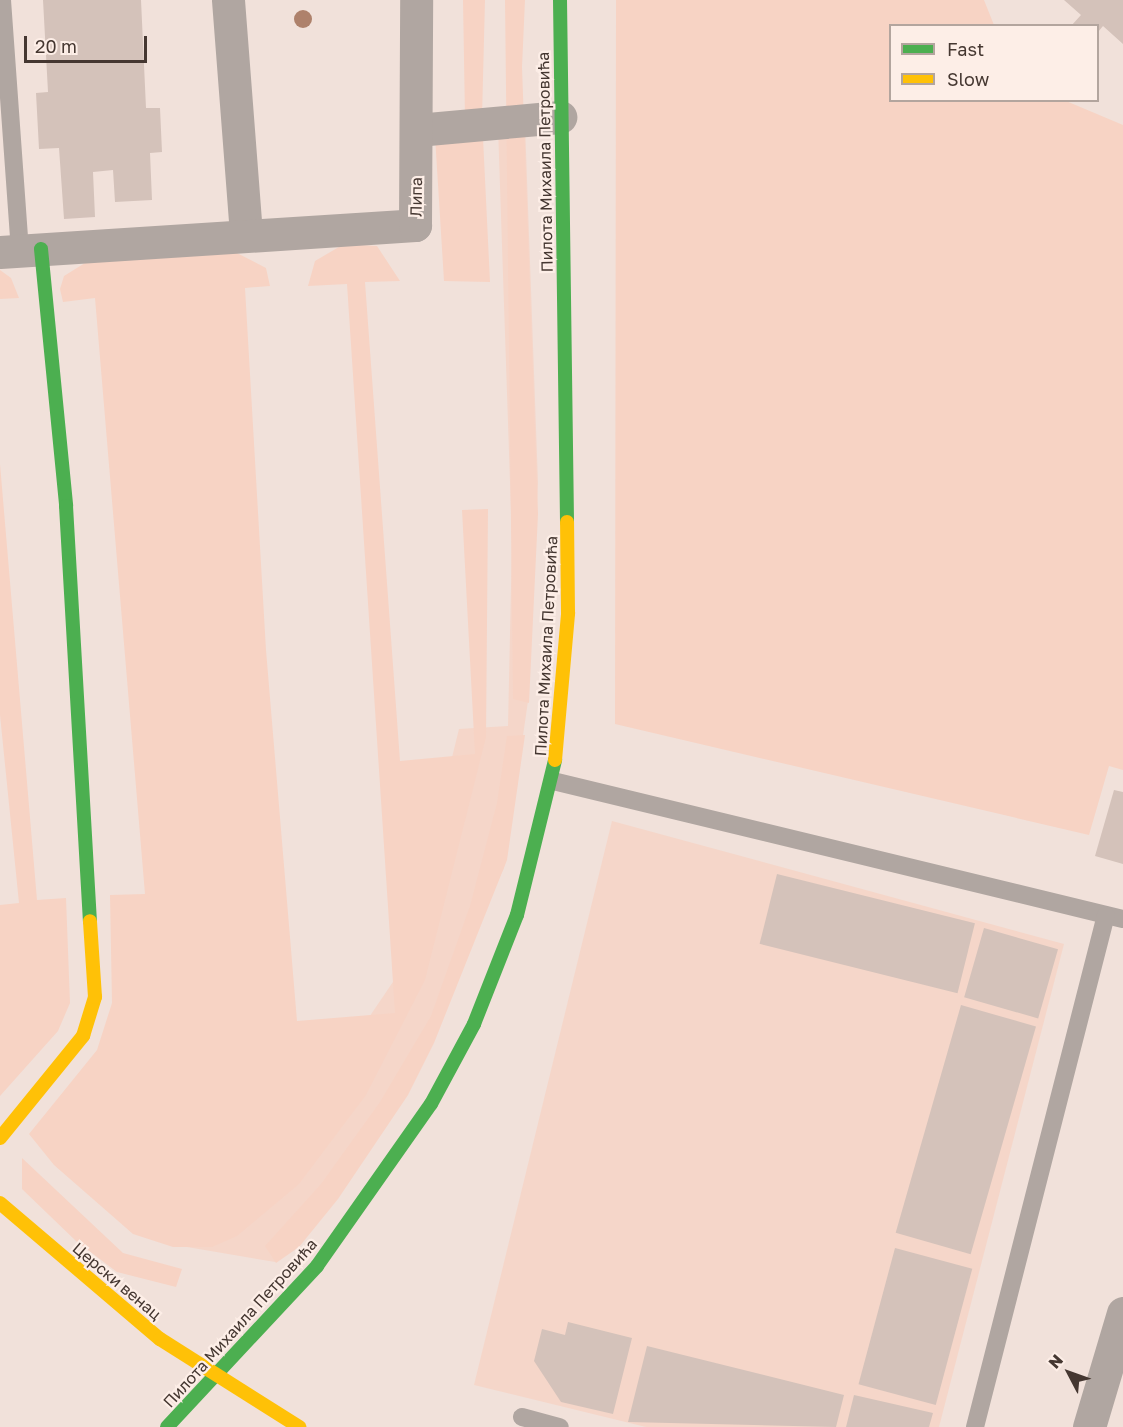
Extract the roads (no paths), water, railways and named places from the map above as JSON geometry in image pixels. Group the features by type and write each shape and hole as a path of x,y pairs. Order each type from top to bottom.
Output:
{"main road":[{"name":"Пилота Михаила Петровића","path":"167,1427 216,1378 317,1266 432,1104 474,1024 517,915 553,781 566,648 570,521 560,117 560,0"},
{"path":"0,1138 83,1036 95,997 66,506 20,250"},
{"name":"Церски венац","path":"0,1203 160,1339 216,1378 299,1427"}],"street":[{"path":"228,0 246,232"},
{"name":"Липа","path":"20,250 246,232 415,225 416,0"},
{"path":"417,130 560,117"},
{"path":"1089,1427 1123,1313"}],"lane":[{"path":"2,0 20,250"},
{"path":"553,781 1115,917 975,1427"},
{"path":"522,1418 560,1427"}]}
